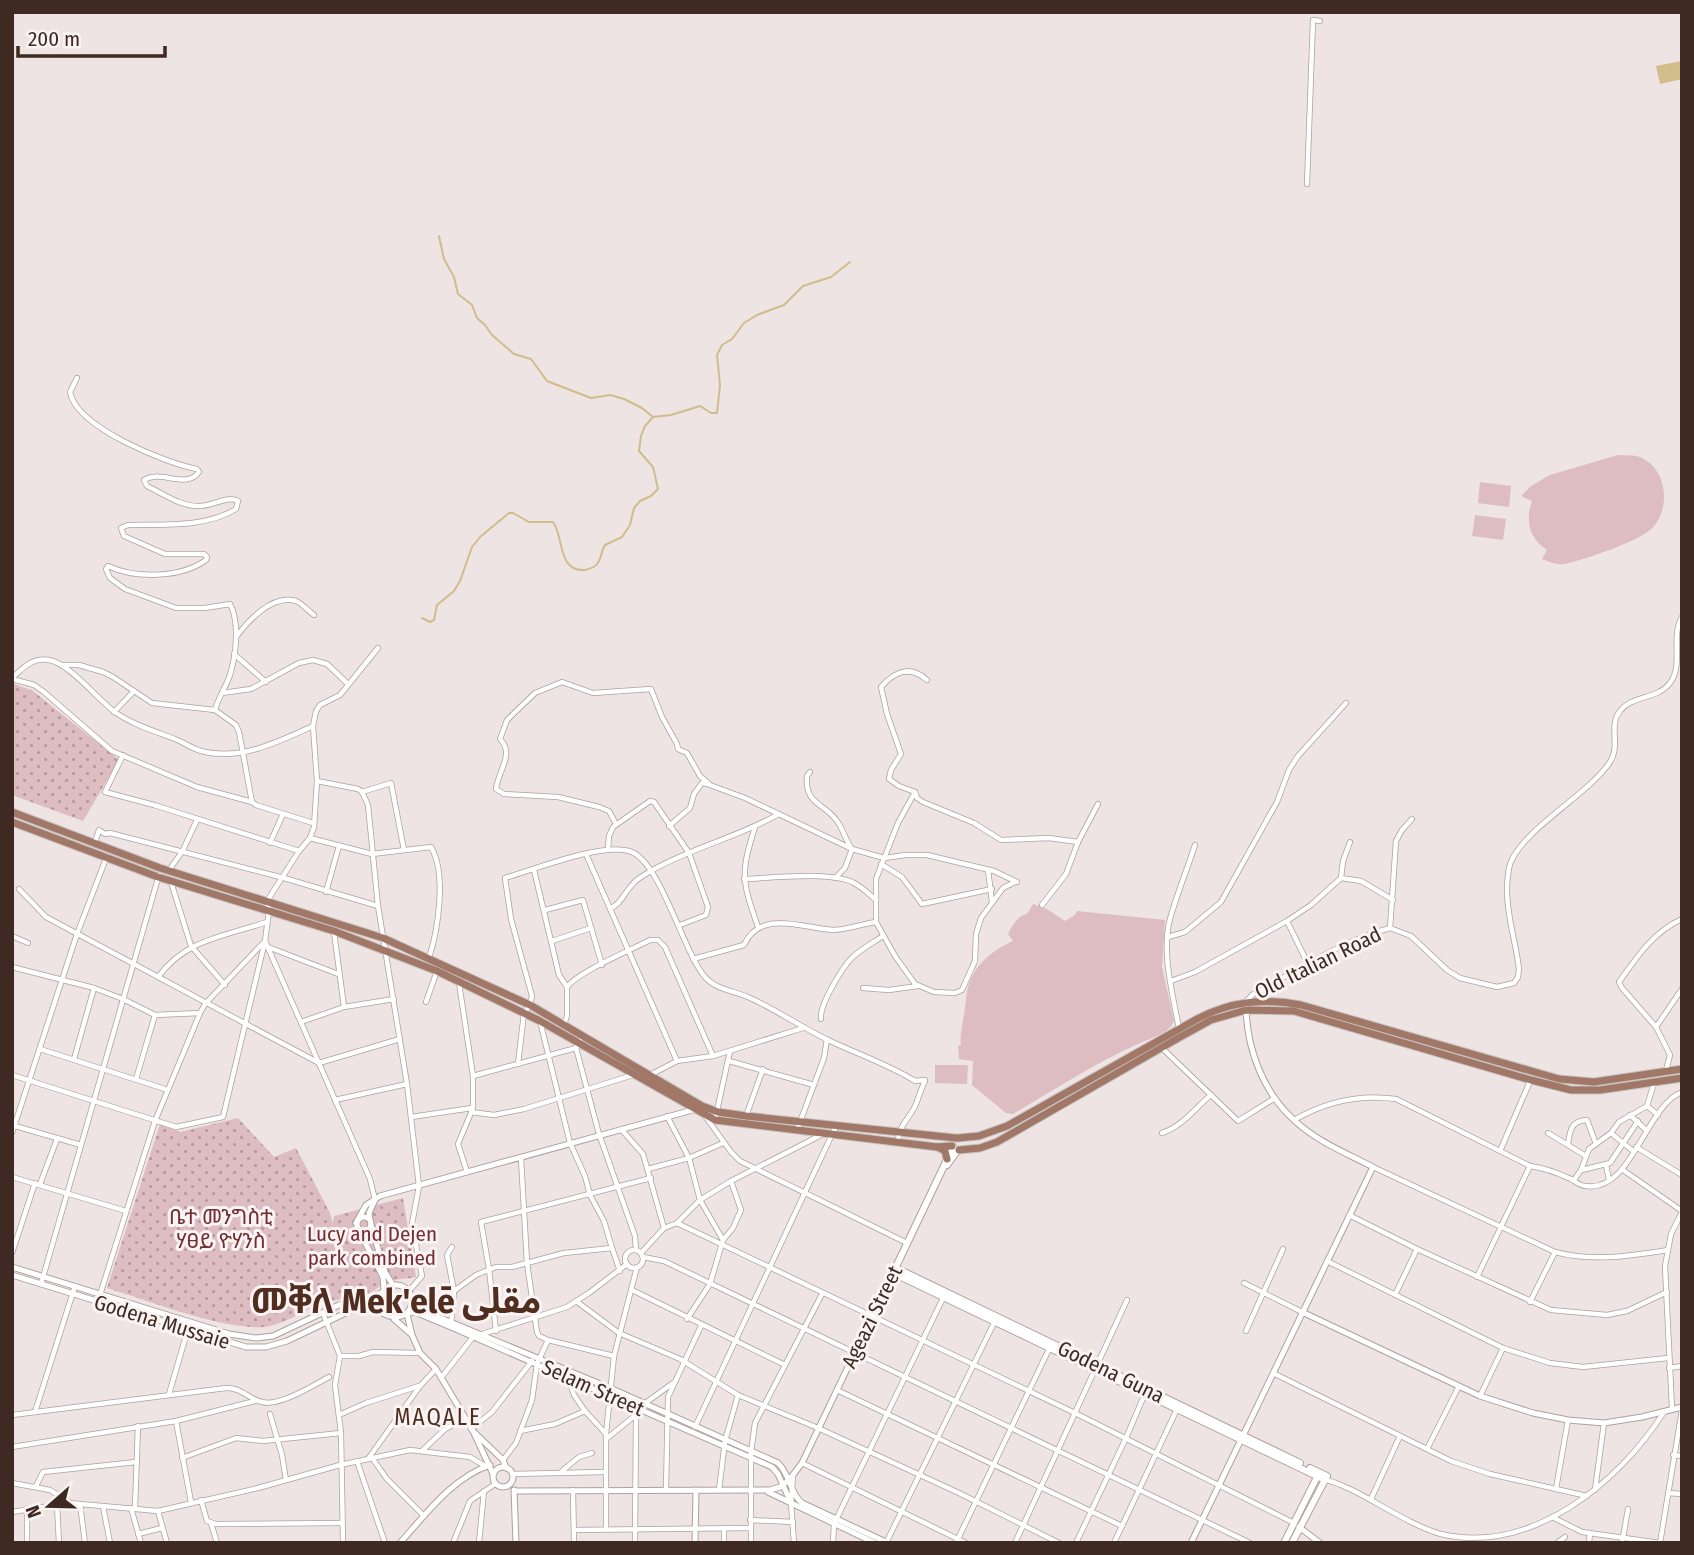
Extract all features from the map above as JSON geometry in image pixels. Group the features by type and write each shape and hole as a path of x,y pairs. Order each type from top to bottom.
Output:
{"main road":[{"path":"12,812 77,834 160,868 267,901 437,971 650,1075 701,1110"},
{"path":"12,822 158,877 269,911 383,938 530,1005 563,1024 580,1042 634,1075 717,1116 980,1148 998,1142 1211,1020 1246,1006 1294,1012 1531,1080 1581,1091 1682,1078"},
{"path":"73,844 77,834"},
{"path":"937,1147 956,1145 1007,1126 1212,1012 1271,1000 1301,1005 1559,1079 1585,1082 1682,1069"},
{"path":"717,1116 746,1116 823,1134 835,1130"},
{"path":"898,1137 937,1147 945,1151 947,1159"},
{"path":"941,1172 956,1145"},
{"path":"941,1172 956,1145"},
{"name":"Ageazi Street","path":"894,1270 941,1172"},
{"name":"Godena Guna","path":"894,1270 1328,1479"},
{"path":"1292,1543 1296,1525 1319,1474"},
{"path":"1284,1543 1328,1479"}],"street":[{"path":"1307,184 1314,20 1320,21"},
{"path":"77,378 70,392 74,404 103,431 199,471 197,476 189,479 150,476 144,480 147,486 172,500 198,506 230,499 238,501 236,509 228,514 206,520 122,527 120,531 124,536 165,554 204,554 207,557 185,572 128,573 108,566 106,569 110,578 125,589 176,608 205,608 230,604 233,608 234,654 230,676 215,710"},
{"path":"235,638 250,620 278,602 292,600 314,615"},
{"name":"Old Italian Road","path":"1246,1006 1252,995 1308,964 1358,939 1390,928 1411,936 1447,970 1465,980 1497,988 1514,984 1519,969 1508,914 1510,866 1515,855 1611,761 1616,742 1615,719 1622,709 1630,703 1657,695 1672,682 1676,667 1677,625 1682,617"},
{"path":"12,1075 179,1128 223,1117 265,941 269,911 267,901 310,838 314,827 317,781 313,726 316,711 320,705 340,695 378,648"},
{"path":"234,654 267,682"},
{"path":"313,726 263,748 219,754 203,751 134,724 114,712 63,665 51,660 39,659 28,663 12,679 34,685 112,751 197,787 313,823"},
{"path":"222,693 251,689 299,663 313,660 327,664 348,684"},
{"path":"63,665 79,665 103,672 152,703 215,710 236,725 252,802"},
{"path":"927,680 915,671 907,670 897,673 881,687 901,754 891,770 892,782 915,792 917,798 923,802 974,823 1001,839 1049,838 1078,842"},
{"path":"616,824 609,811 599,807 558,797 504,794 496,789 507,754 506,744 500,739 504,723 543,688 564,681 593,693 651,689 678,749 687,753 710,785"},
{"path":"114,712 134,691"},
{"path":"1168,937 1185,932 1221,902 1277,802 1289,770 1298,756 1346,703"},
{"path":"123,755 105,792 299,851"},
{"path":"810,772 806,785 808,795 839,823 852,849 845,868 835,878"},
{"path":"317,781 358,789 368,805 378,906 407,1084 419,1186 412,1224 422,1276 409,1291"},
{"path":"362,792 391,783 404,850"},
{"path":"669,825 690,808 694,794 702,783 745,797 777,815 883,861 902,877 922,904 992,889"},
{"path":"883,861 906,855 927,855 988,870 1017,882 1003,888 978,925 975,961 962,990 956,993 934,992 919,986 909,978 876,922 876,879 883,861 898,823 915,792"},
{"path":"608,849 610,830 652,801 689,853 709,911 706,915 680,925"},
{"path":"1042,905 1066,874 1078,842 1098,804"},
{"path":"270,842 284,814"},
{"path":"611,908 619,903 633,883 651,871 777,815"},
{"path":"1390,928 1396,841 1412,819"},
{"path":"169,870 182,852 197,820"},
{"path":"755,827 746,855 744,879 758,927"},
{"path":"94,842 99,830 104,834 110,833 284,878 378,906"},
{"path":"310,838 372,854 431,848 440,870 435,939 429,958"},
{"path":"1171,981 1195,972 1311,905 1341,878 1343,861 1350,842"},
{"path":"1179,1029 1168,961 1168,937 1170,919 1195,845"},
{"path":"326,892 339,846"},
{"path":"12,1133 77,934 110,848"},
{"path":"518,1065 524,1013 533,1000 509,910 505,878 586,853 608,849 629,850 638,855 651,871 680,925 693,959 711,983 748,997 915,1081 925,1080 917,1095"},
{"path":"586,853 677,1061"},
{"path":"41,1284 160,868"},
{"path":"534,870 559,975 567,987"},
{"path":"988,870 992,903"},
{"path":"744,879 813,875 835,878 854,883 876,900"},
{"path":"1341,878 1362,881 1393,900"},
{"path":"171,881 191,946 225,985"},
{"path":"19,889 46,916 77,934 319,1063 400,1040"},
{"path":"544,910 583,900 603,965"},
{"path":"1666,1071 1670,1055 1656,1027 1619,982 1638,954 1661,930 1682,919"},
{"path":"1287,921 1308,964"},
{"path":"158,977 176,956 191,946 267,922"},
{"path":"693,959 744,945 758,927 790,923 837,930 876,922"},
{"path":"335,927 338,974 344,1007"},
{"path":"552,942 592,928"},
{"path":"12,936 29,943"},
{"path":"821,1019 821,1010 827,995 852,958 883,936"},
{"path":"563,1024 567,1016 567,987 570,982 650,940 662,942 713,1056"},
{"path":"265,941 370,1180 375,1199 369,1213 371,1223 385,1272 393,1285"},
{"path":"98,1301 155,1121 200,1013 205,1004 265,941"},
{"path":"268,947 338,974"},
{"path":"12,967 94,988 155,1015 200,1013"},
{"path":"426,1002 437,971"},
{"path":"459,982 474,1076 472,1110 458,1144 467,1172"},
{"path":"863,988 889,990 919,986"},
{"path":"74,1059 94,988"},
{"path":"1656,1027 1682,989"},
{"path":"301,1022 344,1007 394,999"},
{"path":"1246,1006 1249,1044 1275,1098 1294,1120 1322,1140 1373,1167 1555,1252 1576,1258 1594,1259 1668,1250"},
{"path":"136,1079 155,1015"},
{"path":"540,1021 570,1143 585,1176 590,1195 604,1221 620,1271"},
{"path":"650,1075 677,1061 713,1056 804,1027"},
{"path":"798,1126 814,1085 827,1039"},
{"path":"474,1076 547,1056 580,1042 599,1134 619,1186 642,1264 637,1267 614,1356 604,1472 606,1529"},
{"path":"1161,1048 1239,1121 1275,1098"},
{"path":"40,1049 168,1090"},
{"path":"717,1116 730,1051"},
{"path":"729,1061 814,1085"},
{"path":"746,1116 762,1069"},
{"path":"1500,1151 1534,1072"},
{"path":"411,1116 472,1110 494,1115 634,1075"},
{"path":"898,1137 916,1103 915,1081"},
{"path":"1574,1181 1586,1156 1596,1144 1611,1133 1619,1122 1647,1106 1654,1083"},
{"path":"335,1100 407,1084"},
{"path":"1294,1120 1317,1108 1360,1097 1396,1099 1530,1166 1545,1168 1587,1187 1609,1180 1623,1170 1634,1149 1669,1099 1682,1092"},
{"path":"1162,1133 1181,1124 1211,1095"},
{"path":"1647,1106 1658,1115"},
{"path":"412,1335 380,1306 383,1277 356,1225 362,1210 375,1199 667,1116 701,1110 735,1157 908,1244"},
{"path":"1630,1115 1647,1131"},
{"path":"667,1116 689,1158 700,1200 722,1243"},
{"path":"1568,1144 1570,1128 1576,1122 1587,1120 1596,1144"},
{"path":"1581,1170 1606,1165 1638,1121"},
{"path":"15,1126 81,1145"},
{"path":"621,1129 639,1148 651,1178 664,1228"},
{"path":"694,1429 835,1130"},
{"path":"1548,1133 1586,1156"},
{"path":"1611,1133 1682,1175"},
{"path":"640,1254 664,1228 677,1223 700,1200 730,1181 823,1134"},
{"path":"12,1253 58,1139"},
{"path":"648,1169 689,1158 723,1143"},
{"path":"521,1158 527,1264 534,1319 539,1336 614,1356"},
{"path":"1606,1165 1609,1180"},
{"path":"1476,1277 1530,1166"},
{"path":"1191,1543 1373,1167"},
{"path":"1623,1170 1682,1211 1671,1234 1665,1266 1672,1408"},
{"path":"12,1177 126,1211"},
{"path":"496,1331 481,1222 651,1178"},
{"path":"687,1319 710,1284 722,1243 741,1210 730,1181"},
{"path":"1349,1215 1530,1302 1565,1312 1607,1315 1627,1311 1667,1292"},
{"path":"356,1225 363,1217 371,1223"},
{"path":"356,1225 360,1231 366,1232 371,1223"},
{"path":"677,1223 1220,1484 1296,1525 1320,1543"},
{"path":"452,1247 447,1255 454,1291 452,1324"},
{"path":"454,1291 489,1269 527,1264 564,1253 612,1248"},
{"path":"1247,1331 1283,1249"},
{"path":"1395,1295 1417,1249"},
{"path":"627,1264 626,1255 632,1251 664,1261 1250,1543"},
{"path":"1530,1302 1555,1252"},
{"path":"1327,1261 1503,1348 1550,1363 1583,1367 1668,1358"},
{"path":"484,1335 534,1319 576,1301 627,1264"},
{"path":"627,1264 637,1267"},
{"name":"Godena Mussaie","path":"12,1267 233,1335 261,1338 282,1333 344,1303 383,1291"},
{"name":"Ageazi Street","path":"790,1481 802,1463 894,1270"},
{"name":"Godena Mussaie","path":"12,1275 233,1345 260,1347 287,1341 361,1308 371,1308 391,1317"},
{"path":"1244,1283 1480,1396 1533,1413 1604,1423 1682,1408 1660,1543 1623,1540 1590,1533 1554,1518"},
{"path":"383,1291 393,1285 403,1286 421,1310 473,1334 441,1378"},
{"path":"36,1412 75,1286"},
{"path":"632,1290 785,1365"},
{"path":"751,1543 751,1452 755,1423 822,1294"},
{"path":"833,1543 836,1522 851,1487 945,1294"},
{"path":"413,1300 408,1313 412,1335 420,1353 436,1370 472,1430 495,1484"},
{"path":"1015,1543 1127,1300"},
{"path":"576,1301 619,1333 684,1362 738,1395 818,1428 976,1501 1059,1543"},
{"path":"391,1317 399,1318 415,1312 452,1324"},
{"path":"323,1313 340,1356 335,1385 341,1433 343,1543"},
{"path":"762,1490 887,1543 996,1320"},
{"path":"169,1394 190,1322"},
{"path":"666,1489 668,1397 701,1326"},
{"name":"Selam Street","path":"473,1334 484,1335 610,1397 666,1417 752,1460 778,1468"},
{"name":"Selam Street","path":"473,1334 610,1388 640,1409"},
{"path":"472,1430 492,1412 548,1340"},
{"path":"957,1541 1051,1346"},
{"path":"1480,1396 1503,1348"},
{"path":"340,1356 359,1356 373,1352 420,1353"},
{"path":"503,1460 514,1448 531,1400 535,1360"},
{"path":"1669,1368 1682,1366"},
{"path":"370,1459 420,1386 436,1370"},
{"path":"1273,1373 1451,1461 1490,1474 1588,1496"},
{"path":"12,1415 232,1387 269,1403 290,1397 329,1377"},
{"path":"568,1377 574,1395 606,1437"},
{"path":"606,1437 674,1382"},
{"path":"339,1415 366,1403 420,1386"},
{"path":"1427,1449 1459,1386"},
{"path":"837,1391 1122,1526"},
{"path":"1076,1543 1146,1391"},
{"path":"719,1490 738,1395"},
{"path":"12,1447 176,1421 257,1400"},
{"path":"1114,1543 1178,1407"},
{"path":"635,1543 640,1409"},
{"path":"520,1431 555,1424 585,1412"},
{"path":"1328,1479 1440,1534 1474,1539 1505,1536 1527,1531 1554,1518 1588,1496 1648,1435 1664,1412"},
{"path":"270,1414 286,1480"},
{"path":"422,1451 445,1429 465,1419"},
{"path":"1556,1489 1568,1420"},
{"path":"176,1421 191,1502"},
{"path":"1594,1491 1604,1423"},
{"path":"138,1426 133,1508 141,1543"},
{"path":"472,1430 503,1460 512,1475"},
{"path":"182,1458 227,1439 263,1441 341,1433"},
{"path":"1371,1499 1400,1436"},
{"name":"Selam Street","path":"726,1445 751,1452 778,1468"},
{"path":"12,1512 69,1503 158,1511 410,1450 470,1457 487,1465"},
{"path":"561,1472 579,1457 592,1453"},
{"path":"1674,1455 1682,1456"},
{"path":"370,1459 424,1516"},
{"path":"36,1486 43,1472 136,1461"},
{"path":"357,1461 385,1543"},
{"path":"802,1463 903,1510 957,1541 966,1543"},
{"path":"400,1543 452,1487 468,1474 487,1465"},
{"path":"493,1474 499,1468 506,1468"},
{"path":"778,1468 790,1481 797,1499 802,1503 875,1543"},
{"path":"512,1475 604,1472"},
{"path":"510,1485 512,1475"},
{"path":"516,1491 762,1490 776,1489 790,1481"},
{"path":"790,1481 794,1543"},
{"path":"12,1483 36,1486 60,1494 69,1503"},
{"path":"495,1484 501,1487 510,1485"},
{"path":"453,1543 468,1505 495,1484"},
{"path":"510,1485 516,1491 516,1543"},
{"path":"480,1543 484,1490"},
{"path":"573,1490 574,1543"},
{"path":"695,1543 696,1490"},
{"path":"1668,1493 1682,1494"},
{"path":"201,1500 217,1543"},
{"path":"57,1504 59,1543"},
{"path":"80,1504 85,1543"},
{"path":"103,1506 110,1543"},
{"path":"1623,1540 1628,1509"},
{"path":"27,1510 27,1543"},
{"path":"158,1511 167,1543"},
{"path":"750,1520 793,1522"},
{"path":"211,1523 342,1523"},
{"path":"138,1534 162,1528"},
{"path":"574,1530 750,1528"},
{"path":"724,1529 724,1543"},
{"path":"1589,1543 1590,1533"},
{"path":"1558,1543 1565,1537"}],"green space":[{"path":"1618,455 1641,457 1658,472 1664,500 1654,526 1626,543 1584,559 1561,564 1542,559 1547,550 1536,540 1530,528 1532,501 1521,496 1531,486 1550,475"},
{"path":"1480,482 1511,486 1509,507 1478,503"},
{"path":"1475,515 1506,519 1503,540 1472,536"},
{"path":"12,683 33,691 119,760 83,821 12,795"},
{"path":"1033,904 1047,909 1065,921 1077,911 1165,920 1162,967 1174,1021 1164,1032 1122,1051 1013,1114 1006,1113 972,1085 973,1061 959,1059 958,1046 961,1045 967,994 973,974 990,955 1013,941 1008,934 1013,924 1027,914"},
{"path":"935,1065 968,1065 967,1084 935,1083"},
{"name":"ቤተ መንግስቲ ሃፀይ ዮሃንስ","path":"238,1118 274,1157 296,1148 330,1213 333,1224 334,1216 403,1198 416,1277 388,1281 371,1292 324,1305 328,1281 320,1303 283,1322 254,1327 212,1321 107,1288 160,1124 180,1132"}],"shaded area":[{"path":"1682,61 1682,79 1660,84 1656,66"}],"waterway":[{"path":"439,236 444,259 454,277 458,294 472,305 477,318 492,335 514,354 531,359 547,381 591,398 610,395 624,399 653,417"},
{"path":"422,618 430,622 434,620 437,605 454,591 460,581 472,547 509,513 529,522 553,522 565,559 570,565 585,570 595,566 605,545 622,537 630,525 634,508 658,489 653,467 639,451 645,426 653,417 671,415 700,406 711,413 717,413 720,385 717,355 722,345 732,339 744,323 784,305 803,286 831,277 850,262"}],"district":[{"name":"መቐለ Mek'elē مقلى","path":"396,1301"},
{"name":"MAQALE","path":"438,1417"}],"park label":[{"name":"Lucy and Dejen park combined","path":"372,1246"}]}
